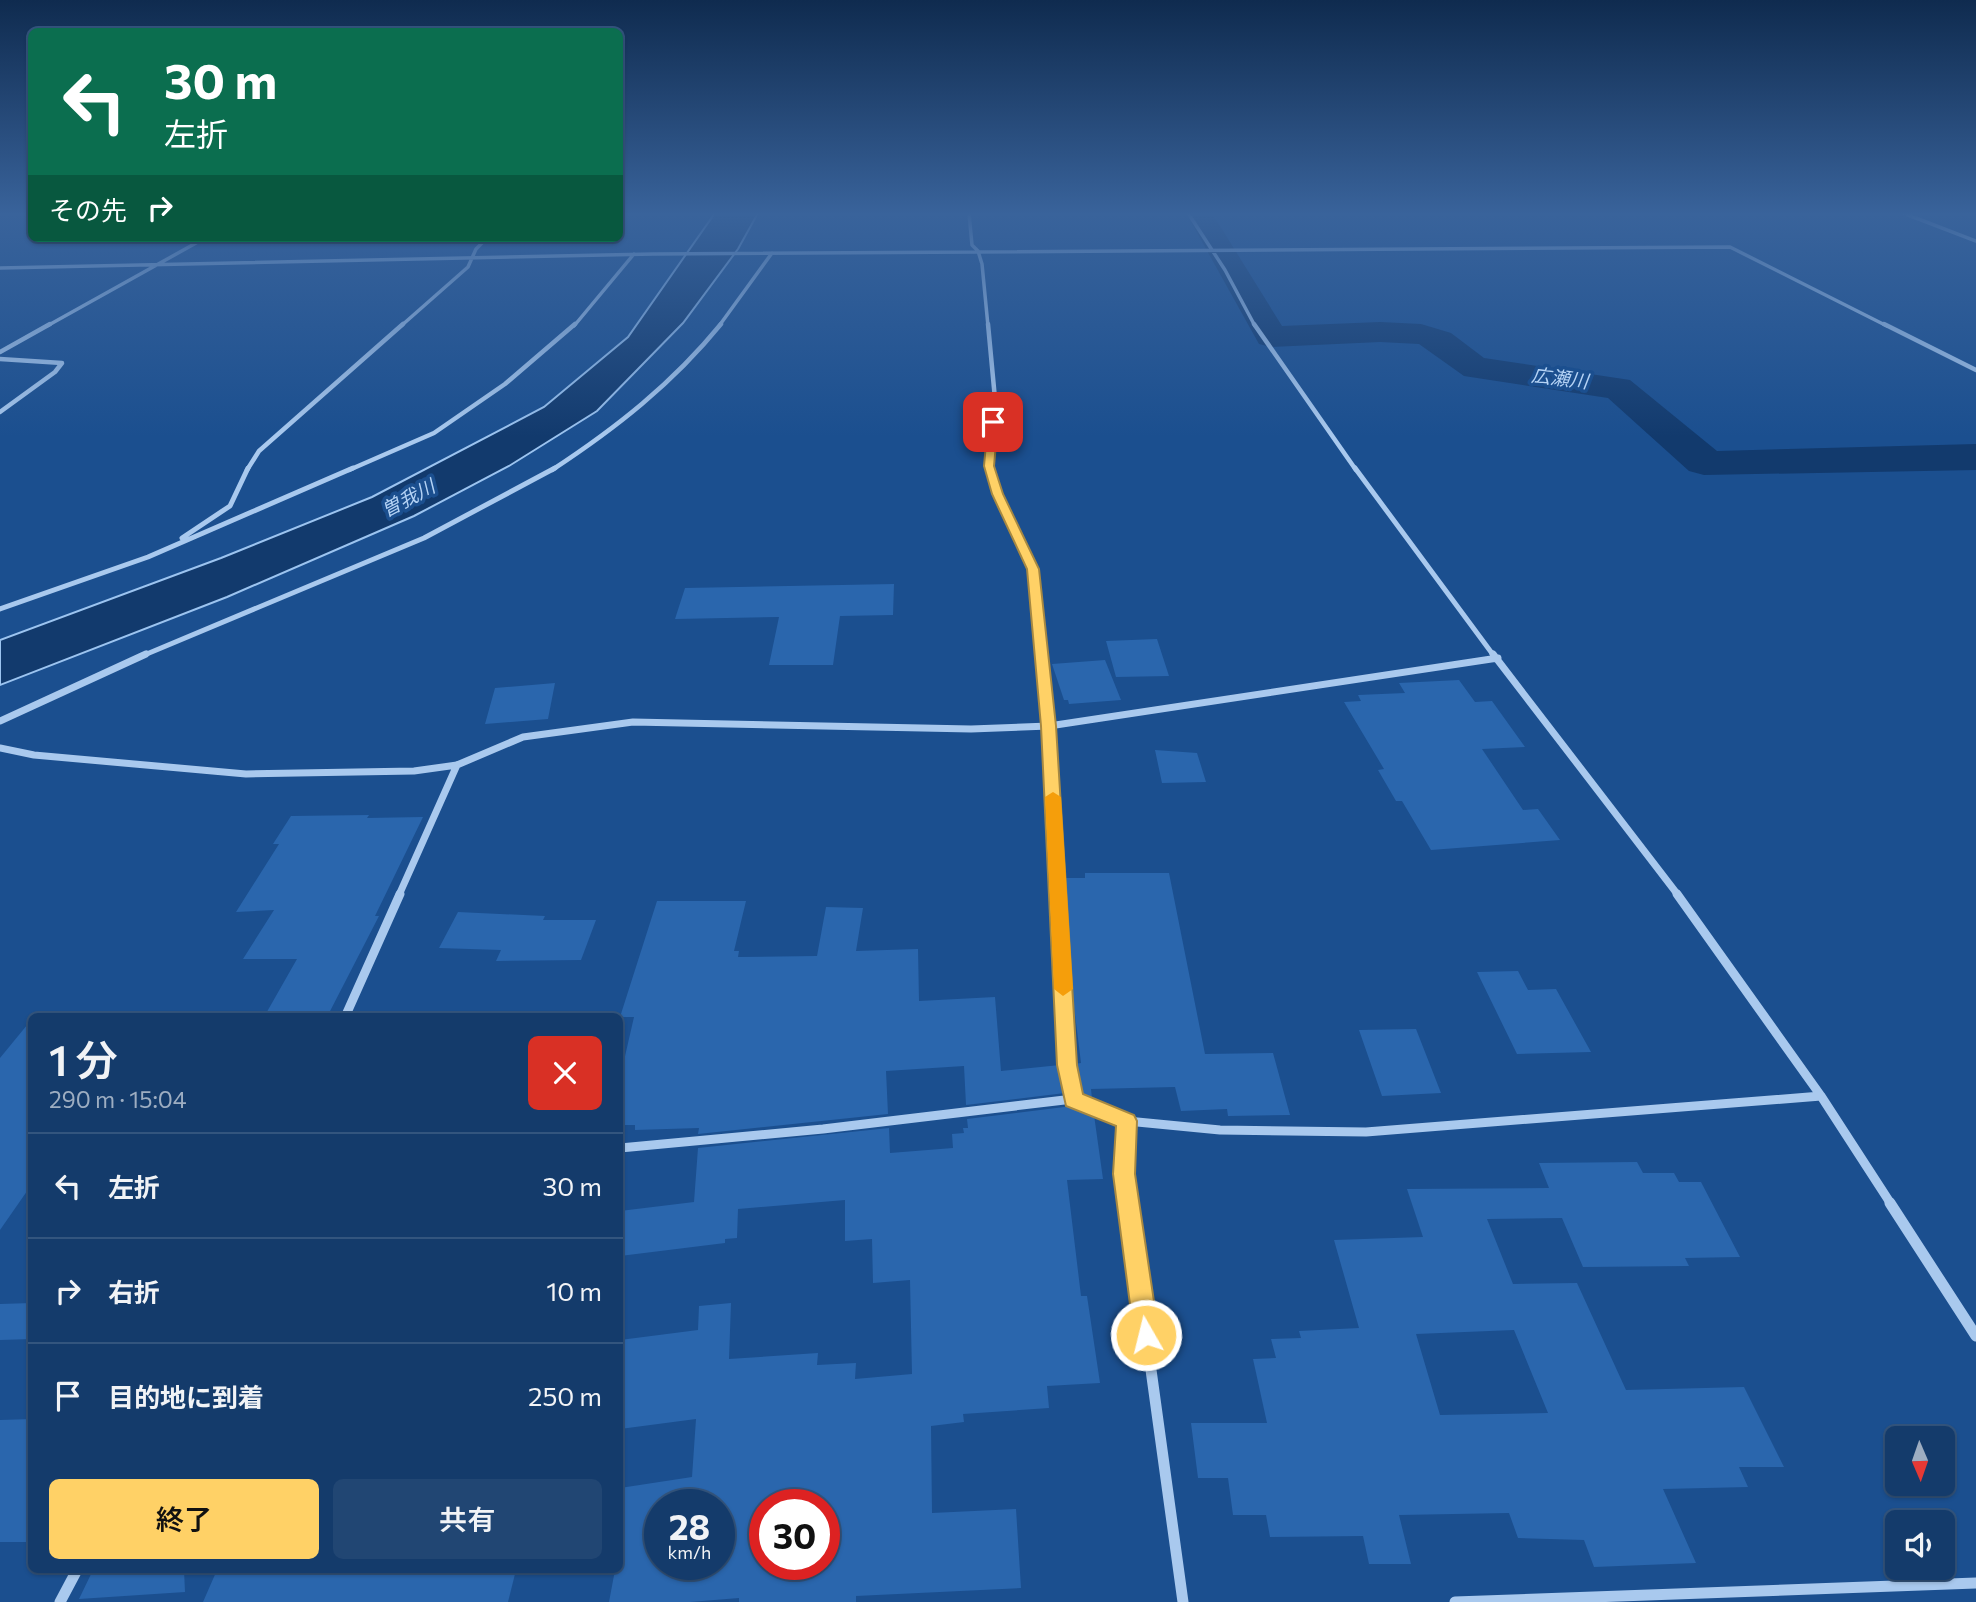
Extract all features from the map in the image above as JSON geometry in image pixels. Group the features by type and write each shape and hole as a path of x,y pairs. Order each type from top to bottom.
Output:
{"street":[{"path":"0,352 119,288"},
{"path":"148,557 226,510 240,491 247,464 259,451 444,288"},
{"path":"0,609 148,557 369,464 451,423 566,334 605,288"},
{"path":"0,721 96,675 375,562 539,478 611,431 657,391 711,335 746,288"},
{"path":"982,288 995,399 989,466 998,494 1033,569 1049,726 1067,1065 1073,1100"},
{"path":"1235,288 1259,333 1457,608 1640,842 1821,1096 1976,1336"},
{"path":"1812,288 1976,370"},
{"path":"0,359 62,363 55,372 0,412"},
{"path":"0,748 34,755 246,775 350,774 457,765 523,737 633,722 971,729 1049,726 1498,658"},
{"path":"347,1013 457,765"},
{"path":"623,1148 823,1129 1073,1100 1127,1121 1220,1130 1366,1132 1821,1096"},
{"path":"1127,1121 1124,1174 1183,1602"},
{"path":"60,1602 75,1573"},
{"path":"1455,1602 1976,1583"}],"water":[{"name":"曽我川","path":"663,288 709,288 683,323 597,411 509,466 414,516 227,597 0,685 0,640 221,558 372,497 544,407 628,337"}],"building":[{"path":"894,584 893,615 840,616 833,665 769,665 779,617 675,619 685,588"},
{"path":"1157,639 1169,676 1116,677 1106,641"},
{"path":"1105,660 1121,700 1069,704 1068,700 1064,700 1052,664"},
{"path":"1459,680 1475,702 1492,701 1525,747 1482,749 1523,810 1538,809 1560,840 1431,850 1402,801 1396,801 1378,770 1384,769 1344,702 1361,701 1358,695 1405,693 1399,683"},
{"path":"555,683 548,719 485,724 495,688"},
{"path":"1155,750 1197,753 1206,782 1162,783"},
{"path":"291,816 423,817 375,916 379,916 329,1013 266,1013 297,959 243,959 274,910 236,912 279,844 273,844"},
{"path":"1085,873 1169,873 1205,1054 1273,1053 1290,1115 1228,1116 1227,1109 1181,1111 1175,1087 1091,1089 1092,1099 1079,1094 1074,1064 1081,1063 1070,974 1063,878 1085,878"},
{"path":"657,901 746,901 734,951 739,951 738,957 817,956 826,907 863,908 856,951 918,949 919,1001 995,997 1001,1071 1060,1065 1065,1093 966,1105 964,1066 886,1071 888,1114 698,1134 699,1128 635,1130 635,1125 623,1125 623,1065 634,1017 623,1017 621,1013"},
{"path":"458,912 545,916 543,920 596,920 581,960 496,961 501,950 439,948"},
{"path":"1518,971 1528,990 1556,989 1591,1052 1517,1054 1477,972"},
{"path":"28,1024 28,1190 0,1230 0,1058"},
{"path":"1416,1029 1441,1093 1382,1096 1359,1030"},
{"path":"1072,1106 1094,1115 1103,1179 1067,1180 1081,1296 1087,1296 1100,1383 1047,1386 1049,1408 963,1414 964,1422 931,1426 932,1513 1016,1509 1021,1588 856,1596 856,1602 739,1602 739,1598 690,1602 609,1602 614,1573 623,1573 623,1488 692,1477 696,1419 623,1429 623,1340 698,1330 699,1306 731,1303 729,1359 818,1353 817,1365 856,1363 855,1379 912,1374 910,1280 873,1283 872,1239 845,1241 845,1200 738,1209 737,1238 725,1239 725,1243 623,1256 623,1211 694,1202 698,1148 889,1128 890,1153 953,1148 952,1134 964,1133 963,1128 968,1128 967,1119"},
{"path":"1637,1162 1643,1173 1674,1173 1679,1182 1701,1182 1740,1257 1685,1258 1689,1266 1583,1267 1562,1218 1487,1219 1513,1284 1577,1283 1626,1390 1744,1387 1784,1467 1739,1467 1748,1487 1663,1489 1696,1563 1594,1567 1584,1540 1518,1538 1509,1513 1399,1515 1411,1564 1369,1564 1363,1536 1270,1537 1266,1515 1233,1515 1228,1478 1198,1478 1191,1423 1267,1423 1253,1359 1276,1358 1271,1339 1301,1338 1299,1331 1359,1328 1334,1240 1423,1237 1407,1189 1549,1188 1539,1163","holes":["1514,1330 1548,1413 1440,1415 1416,1334"]},
{"path":"28,1303 28,1339 0,1340 0,1304"},
{"path":"28,1419 28,1542 0,1542 0,1420"},
{"path":"92,1573 184,1573 185,1592 79,1599"},
{"path":"216,1573 515,1573 508,1602 203,1602"}],"waterway":[{"name":"広瀬川","path":"1244,288 1271,337 1380,332 1421,334 1439,340 1465,362 1477,368 1617,388 1625,392 1704,462 1716,464 1976,457"}],"slow traffic":[{"path":"1053,797 1063,989"}],"route":[{"path":"993,422 989,466 998,494 1033,569 1049,726 1067,1065 1073,1100 1127,1121 1124,1174 1146,1335"}]}
